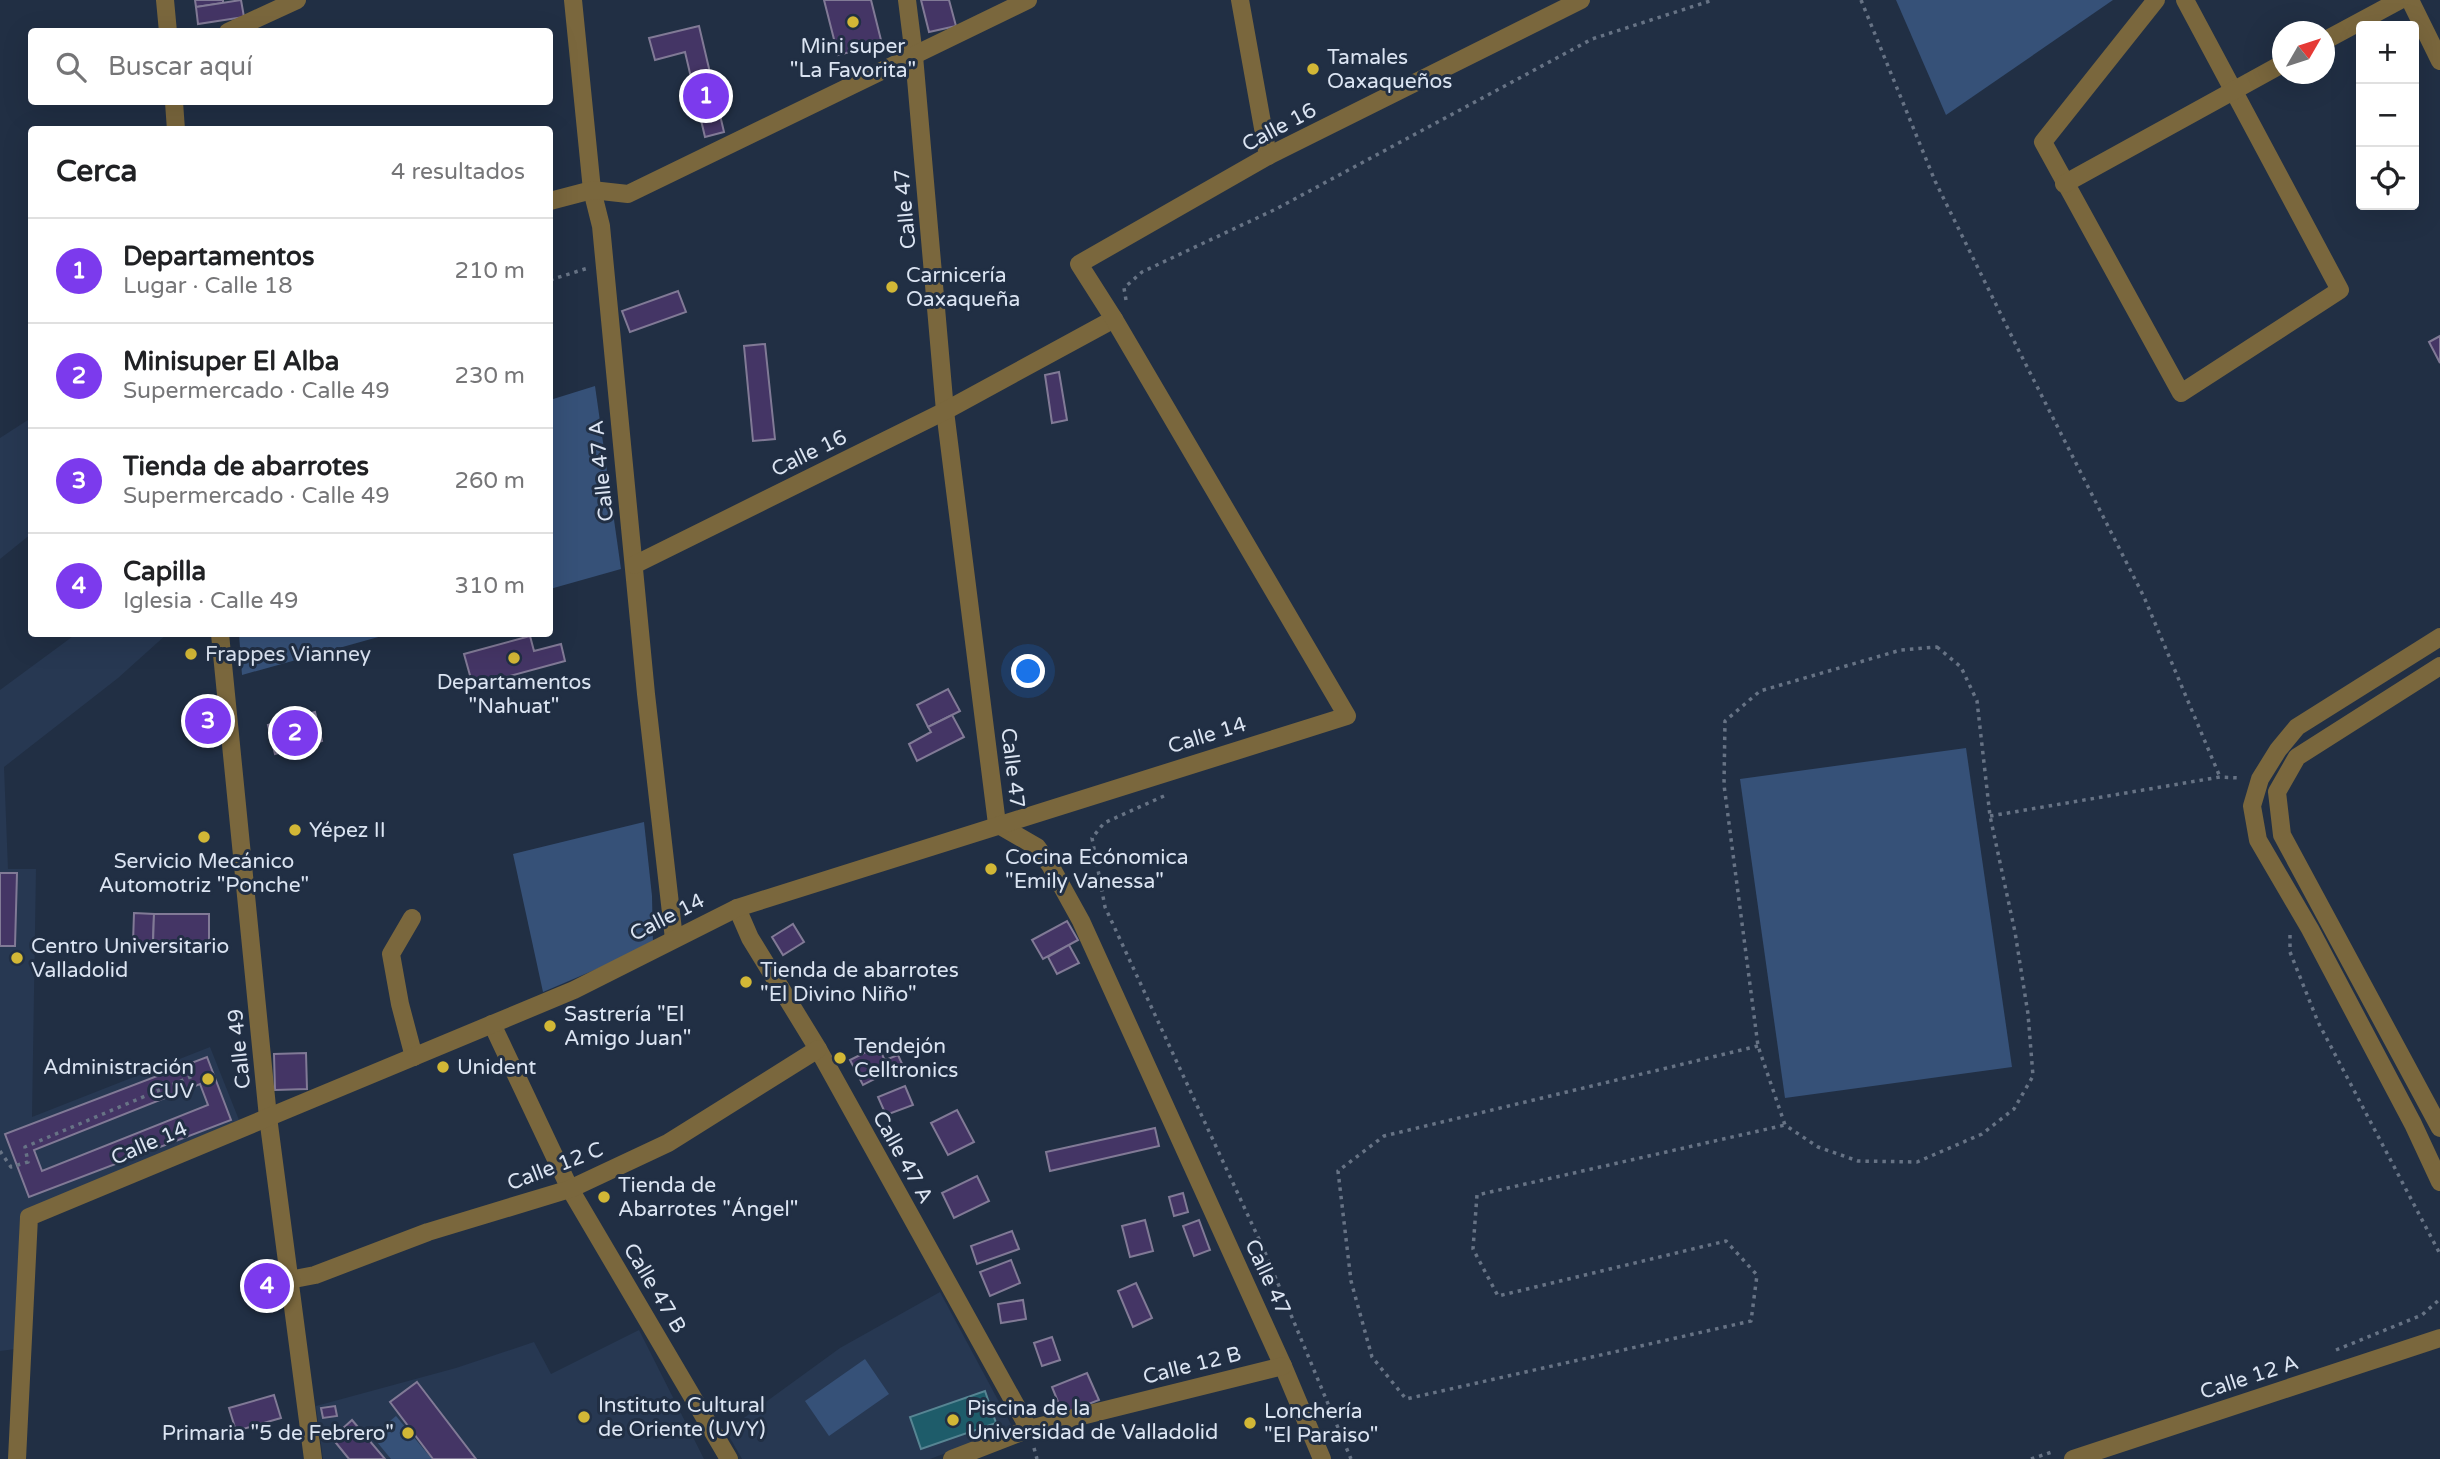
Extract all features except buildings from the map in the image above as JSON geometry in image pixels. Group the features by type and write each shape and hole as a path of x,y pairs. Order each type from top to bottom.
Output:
{"street":[{"path":"164,0 168,28"},
{"path":"237,28 297,0"},
{"name":"Calle 47 A","path":"573,0 592,190 601,226 674,939"},
{"name":"Calle 47","path":"906,0 914,56 945,411 997,824 1037,847 1081,921 1283,1366 1322,1459"},
{"path":"553,200 592,190 628,194 1028,0"},
{"path":"1241,0 1268,156"},
{"name":"Calle 16","path":"634,565 945,411 1114,319 1079,264 1268,156 1581,0"},
{"path":"2156,0 2043,142 2181,393 2340,289 2185,0"},
{"path":"2335,36 2400,0"},
{"path":"2410,0 2440,61"},
{"path":"2064,184 2272,70"},
{"path":"174,105 176,126"},
{"name":"Calle 14","path":"16,1459 29,1217 574,990 737,908 1347,716 1114,319"},
{"name":"Calle 49","path":"220,637 268,1117 313,1459"},
{"path":"2440,637 2297,727 2277,750 2260,779 2252,806 2258,840 2310,929 2413,1124 2440,1182"},
{"path":"2413,1124 2438,1119 2282,835 2277,792 2297,757 2440,666"},
{"path":"1020,818 1037,847"},
{"name":"Calle 47 A","path":"737,908 750,938 818,1049 1029,1429"},
{"path":"412,918 391,954 400,1004 414,1057"},
{"path":"2310,929 2328,919"},
{"name":"Calle 47 B","path":"492,1024 570,1189 729,1459"},
{"name":"Calle 12 C","path":"289,1280 315,1275 428,1232 570,1189 668,1143 818,1049"},
{"name":"Calle 12 A","path":"2073,1459 2440,1338"},
{"name":"Calle 12 B","path":"951,1459 1029,1429 1283,1366"}],"path":[{"path":"1861,0 1935,181 2144,597 2220,777"},
{"path":"553,279 603,264"},
{"path":"1937,647 1961,667 1977,701 1990,816 2015,932 2029,1026 2032,1076 2014,1109 1982,1134 1917,1161 1858,1161 1818,1147 1785,1125 1758,1046 1724,785 1725,720 1760,691 1901,650 1937,647"},
{"path":"1990,816 2220,777 2260,779"},
{"path":"2294,905 2289,926 2290,952 2318,1022 2440,1254"},
{"path":"1758,1046 1384,1136 1338,1171 1351,1281 1372,1357 1406,1399 1751,1321 1758,1275 1727,1241 1498,1296 1473,1249 1477,1195 1785,1125"},
{"path":"0,1151 11,1167 28,1162 25,1147 195,1075"}],"shaded area":[{"path":"1896,0 2113,0 1946,115"},
{"path":"595,386 621,569 553,588 553,399"},
{"path":"28,420 28,536 0,559 0,438"},
{"name":"Centro Universitario Valladolid","path":"72,637 164,637 118,678 4,767 8,869 36,869 32,1117 210,1047 239,1120 20,1218 16,1349 0,1351 0,690"},
{"path":"239,637 378,637 242,675"},
{"path":"1966,748 2012,1067 1785,1098 1740,779"},
{"path":"644,822 652,896 653,945 543,992 513,854"},
{"path":"940,1292 1013,1428 930,1459 742,1459 726,1431 840,1348"},
{"name":"Instituto Cultural de Oriente (UVY)","path":"639,1330 704,1459 323,1459 316,1406 456,1368 534,1342 551,1374"},
{"path":"865,1359 889,1394 829,1436 805,1401"},
{"name":"Piscina de la Universidad de Valladolid","path":"985,1391 996,1423 921,1449 910,1417"},
{"path":"396,1416 432,1459 391,1459 372,1436"}],"place":[{"name":"Mini super \"La Favorita\"","path":"853,22"},
{"name":"Tamales Oaxaqueños","path":"1313,69"},
{"name":"Departamentos","path":"706,96"},
{"name":"Carnicería Oaxaqueña","path":"892,287"},
{"name":"Frappes Vianney","path":"191,654"},
{"name":"Departamentos \"Nahuat\"","path":"514,658"},
{"name":"Tienda de abarrotes","path":"208,721"},
{"name":"Minisuper El Alba","path":"295,733"},
{"name":"Yépez II","path":"295,830"},
{"name":"Servicio Mecánico Automotriz \"Ponche\"","path":"204,837"},
{"name":"Cocina Ecónomica \"Emily Vanessa\"","path":"991,869"},
{"name":"Centro Universitario Valladolid","path":"17,958"},
{"name":"Tienda de abarrotes \"El Divino Niño\"","path":"746,982"},
{"name":"Sastrería \"El Amigo Juan\"","path":"550,1026"},
{"name":"Tendejón Celltronics","path":"840,1058"},
{"name":"Unident","path":"443,1067"},
{"name":"Administración CUV","path":"208,1079"},
{"name":"Tienda de Abarrotes \"Ángel\"","path":"604,1197"},
{"name":"Capilla","path":"267,1286"},
{"name":"Instituto Cultural de Oriente (UVY)","path":"584,1417"},
{"name":"Piscina de la Universidad de Valladolid","path":"953,1420"},
{"name":"Lonchería \"El Paraiso\"","path":"1250,1423"},
{"name":"Primaria \"5 de Febrero\"","path":"408,1433"}]}
